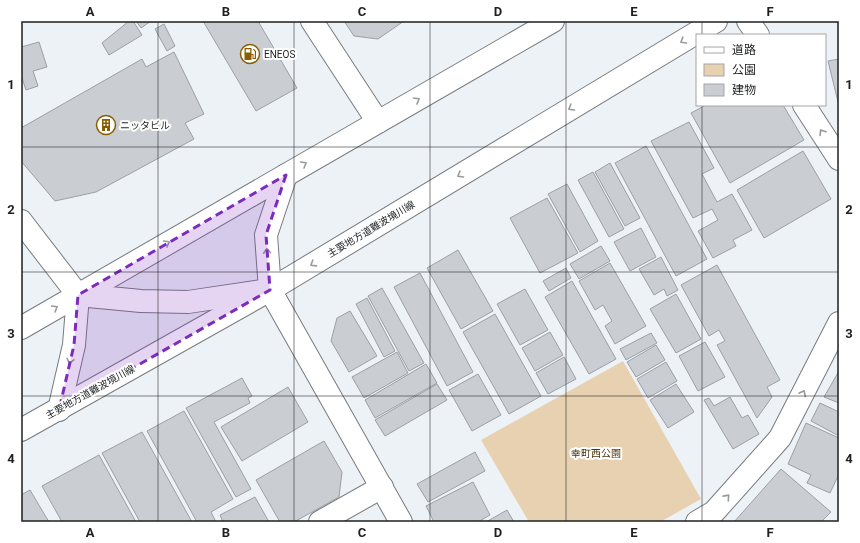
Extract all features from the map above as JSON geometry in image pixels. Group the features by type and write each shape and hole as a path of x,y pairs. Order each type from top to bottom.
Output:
{"main road":[{"path":"312,21 378,122"},
{"path":"21,328 553,21"},
{"name":"主要地方道難波境川線","path":"21,430 270,290 716,21"},
{"path":"748,21 757,34"},
{"path":"805,106 839,159"},
{"path":"286,175 266,235 270,290 401,522"},
{"path":"21,221 78,295 74,345 59,410"},
{"path":"78,295 141,301 188,302 270,290"},
{"path":"697,522 714,512 780,438 839,323"},
{"path":"320,522 382,487"}],"highlighted area":[{"path":"286,175 266,235 270,290 59,410 74,345 78,295"}],"green space":[{"name":"幸町西公園","path":"623,361 701,499 660,522 529,522 481,440"}],"building":[{"path":"129,21 133,21 142,35 109,55 102,43"},
{"path":"136,21 151,21 141,28"},
{"name":"ENEOS","path":"203,21 258,21 297,88 256,111"},
{"path":"344,21 404,21 378,39 354,36"},
{"path":"164,24 175,46 167,51 155,29"},
{"path":"39,42 47,67 33,71 38,86 26,90 21,75 21,47"},
{"name":"ニッタビル","path":"174,52 204,114 185,123 194,139 96,192 55,201 21,161 21,128 142,59 146,67"},
{"path":"839,59 839,106 828,61"},
{"path":"704,106 784,106 804,140 730,183 691,113"},
{"path":"689,122 714,168 702,174 717,202 732,194 752,230 733,240 736,246 713,258 698,231 718,220 712,209 693,218 651,141"},
{"path":"646,146 707,259 676,276 615,163"},
{"path":"803,151 831,199 764,238 737,190"},
{"path":"610,163 640,218 625,226 595,172"},
{"path":"593,172 624,229 609,237 578,180"},
{"path":"567,184 598,241 580,252 548,194"},
{"path":"547,198 578,253 540,273 510,218"},
{"path":"641,228 656,257 630,271 614,242"},
{"path":"601,246 610,261 579,279 570,264"},
{"path":"458,250 493,311 461,329 427,268"},
{"path":"661,257 678,290 667,296 664,289 654,295 639,269"},
{"path":"610,263 646,326 615,344 605,326 612,321 603,305 595,310 579,281"},
{"path":"717,265 780,380 767,387 772,397 757,418 717,345 725,341 719,330 709,336 681,285"},
{"path":"566,268 571,278 549,291 543,281"},
{"path":"420,273 473,372 447,386 394,287"},
{"path":"572,281 616,359 589,374 545,297"},
{"path":"382,288 424,363 409,371 368,296"},
{"path":"525,289 548,330 520,345 497,304"},
{"path":"676,294 701,339 676,353 650,309"},
{"path":"367,298 395,351 384,357 356,304"},
{"path":"350,311 377,356 349,372 331,341 337,318"},
{"path":"495,314 541,396 509,414 463,332"},
{"path":"550,332 563,355 535,371 522,348"},
{"path":"651,333 657,343 626,360 620,349"},
{"path":"705,342 725,377 698,391 679,356"},
{"path":"656,345 665,360 636,377 627,362"},
{"path":"397,352 408,373 364,398 352,377"},
{"path":"564,357 576,379 548,394 536,373"},
{"path":"666,362 677,381 648,398 637,379"},
{"path":"426,364 437,383 375,418 365,400"},
{"path":"839,371 839,403 824,397"},
{"path":"478,374 501,415 472,431 449,390"},
{"path":"242,378 252,396 248,398 250,403 214,422 251,489 236,497 186,408"},
{"path":"437,384 447,400 385,436 375,420"},
{"path":"676,384 694,412 668,428 650,400"},
{"path":"288,387 308,422 242,461 221,427"},
{"path":"730,397 742,418 748,415 759,434 733,449 704,400 709,398 714,406"},
{"path":"820,403 839,412 839,436 811,421"},
{"path":"184,411 233,499 211,512 216,522 197,522 147,431"},
{"path":"806,423 839,438 839,474 830,493 807,483 811,475 788,464"},
{"path":"142,432 192,522 140,522 102,453"},
{"path":"324,441 342,472 339,497 294,522 280,522 256,480"},
{"path":"475,452 485,471 428,502 417,484"},
{"path":"99,455 136,522 62,522 42,486"},
{"path":"781,469 831,512 821,522 734,522"},
{"path":"473,482 490,515 478,522 434,522 426,506"},
{"path":"30,490 49,522 21,522 21,495"},
{"path":"255,497 269,522 223,522 220,515"},
{"path":"507,510 514,522 486,522"}],"place":[{"name":"ENEOS","path":"250,54"},
{"name":"ニッタビル","path":"106,125"}]}
